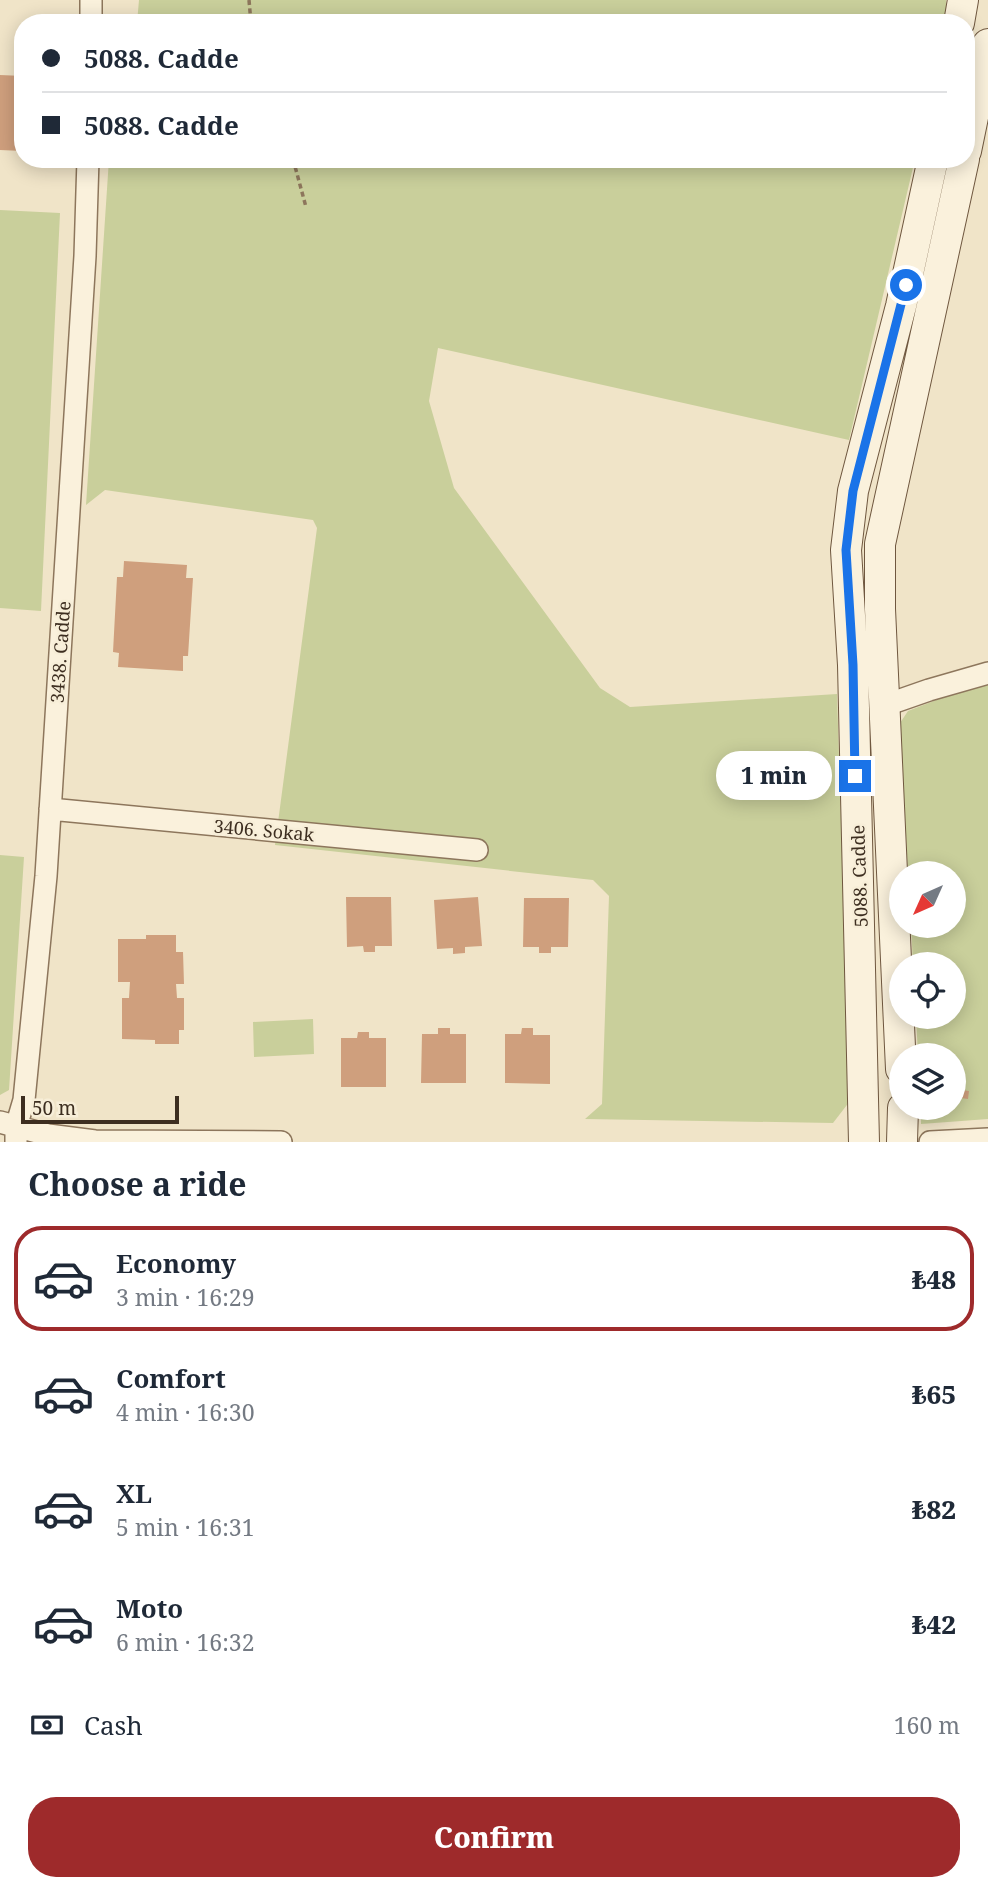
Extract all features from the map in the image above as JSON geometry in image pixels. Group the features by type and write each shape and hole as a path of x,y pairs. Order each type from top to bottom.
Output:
{"street":[{"path":"975,122 983,96 988,44"},
{"name":"3438. Cadde","path":"11,1130 24,1100 46,876 85,268 88,168"},
{"name":"5088. Cadde","path":"864,1142 853,665 846,550 853,491 901,306 931,168"},
{"name":"5088. Cadde","path":"900,1043 880,609 880,544 962,168"},
{"path":"886,705 988,673"},
{"name":"3406. Sokak","path":"50,809 477,850"},
{"path":"902,1142 903,1120"},
{"path":"11,1130 95,1141 281,1142"},
{"path":"930,1142 988,1139"}],"path":[{"path":"295,168 306,207"}],"green space":[{"path":"139,0 946,0 947,14 138,14"},
{"path":"108,168 913,168 849,440 438,348 429,401 454,488 600,688 630,707 837,694 850,1101 833,1123 585,1119 602,1104 609,896 593,880 275,845 317,528 313,520 105,490 86,505"},
{"path":"0,210 60,213 41,611 0,608"},
{"path":"988,685 988,1119 921,1124 921,1120 966,1120 966,1043 917,1043 917,1029 966,1029 966,952 912,952 912,938 966,938 966,861 907,861 900,723 908,711 957,692"},
{"path":"0,855 24,857 9,1090 0,1095"},
{"path":"313,1019 314,1054 254,1057 253,1022"}],"building":[{"path":"0,75 14,76 14,151 0,150"},
{"path":"124,561 187,565 186,578 193,578 188,656 183,656 183,671 118,667 119,653 113,652 117,577 123,577"},
{"path":"346,897 391,897 392,946 375,946 375,952 364,952 363,946 347,947"},
{"path":"478,897 482,946 465,947 465,953 453,954 453,948 437,949 434,900"},
{"path":"524,898 569,898 568,947 551,947 551,953 539,953 539,947 523,947"},
{"path":"146,935 176,935 176,952 183,952 184,984 176,984 177,998 184,998 184,1030 179,1030 179,1044 122,1039 122,998 129,998 130,982 118,982 118,939 146,939"},
{"path":"438,1028 450,1028 450,1034 466,1034 466,1083 421,1083 422,1034 438,1034"},
{"path":"522,1028 533,1028 533,1035 550,1035 550,1084 505,1083 505,1034 521,1034"},
{"path":"358,1032 369,1032 369,1038 386,1038 386,1087 341,1087 341,1038 357,1038"}],"route":[{"path":"855,776 853,665 846,550 849,521 853,491 906,285"}]}
